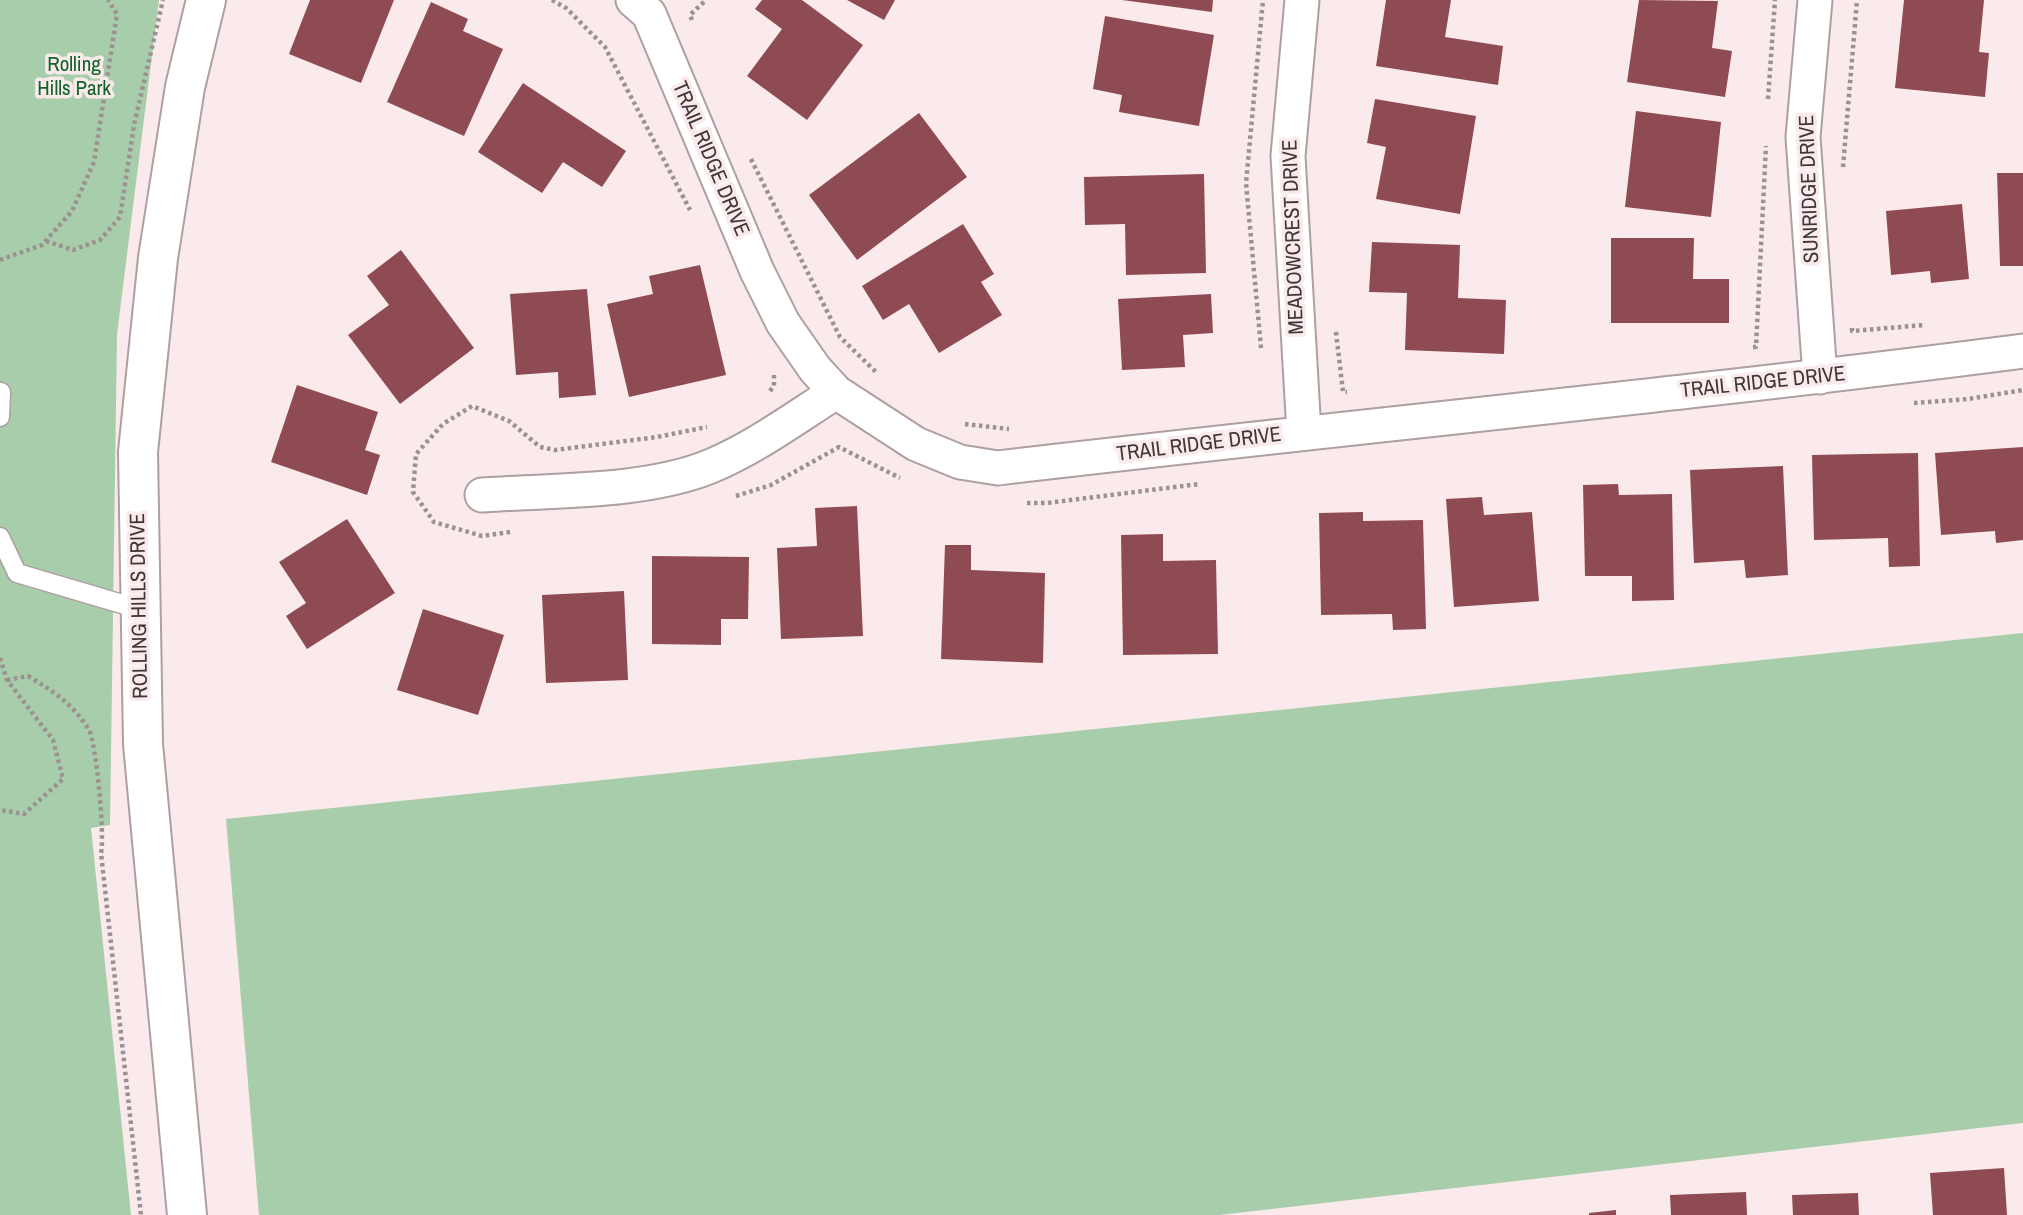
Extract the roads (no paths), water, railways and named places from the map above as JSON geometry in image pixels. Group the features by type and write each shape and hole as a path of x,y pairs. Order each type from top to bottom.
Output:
{"street":[{"name":"ROLLING HILLS DRIVE","path":"187,1215 143,744 138,452 156,272 185,87 206,0"},
{"name":"MEADOWCREST DRIVE","path":"1301,0 1288,156 1304,433"},
{"name":"SUNRIDGE DRIVE","path":"1815,0 1804,137 1820,377"},
{"name":"TRAIL RIDGE DRIVE","path":"649,5 757,271 783,323 815,369 836,392 916,444 960,462 998,468 1820,377 2023,351"},
{"path":"482,495 659,482 709,467 748,448 836,392"}],"lane":[{"path":"0,417 1,392"},
{"path":"0,537 17,573 139,609"}],"park label":[{"name":"Rolling Hills Park","path":"74,77"}]}
